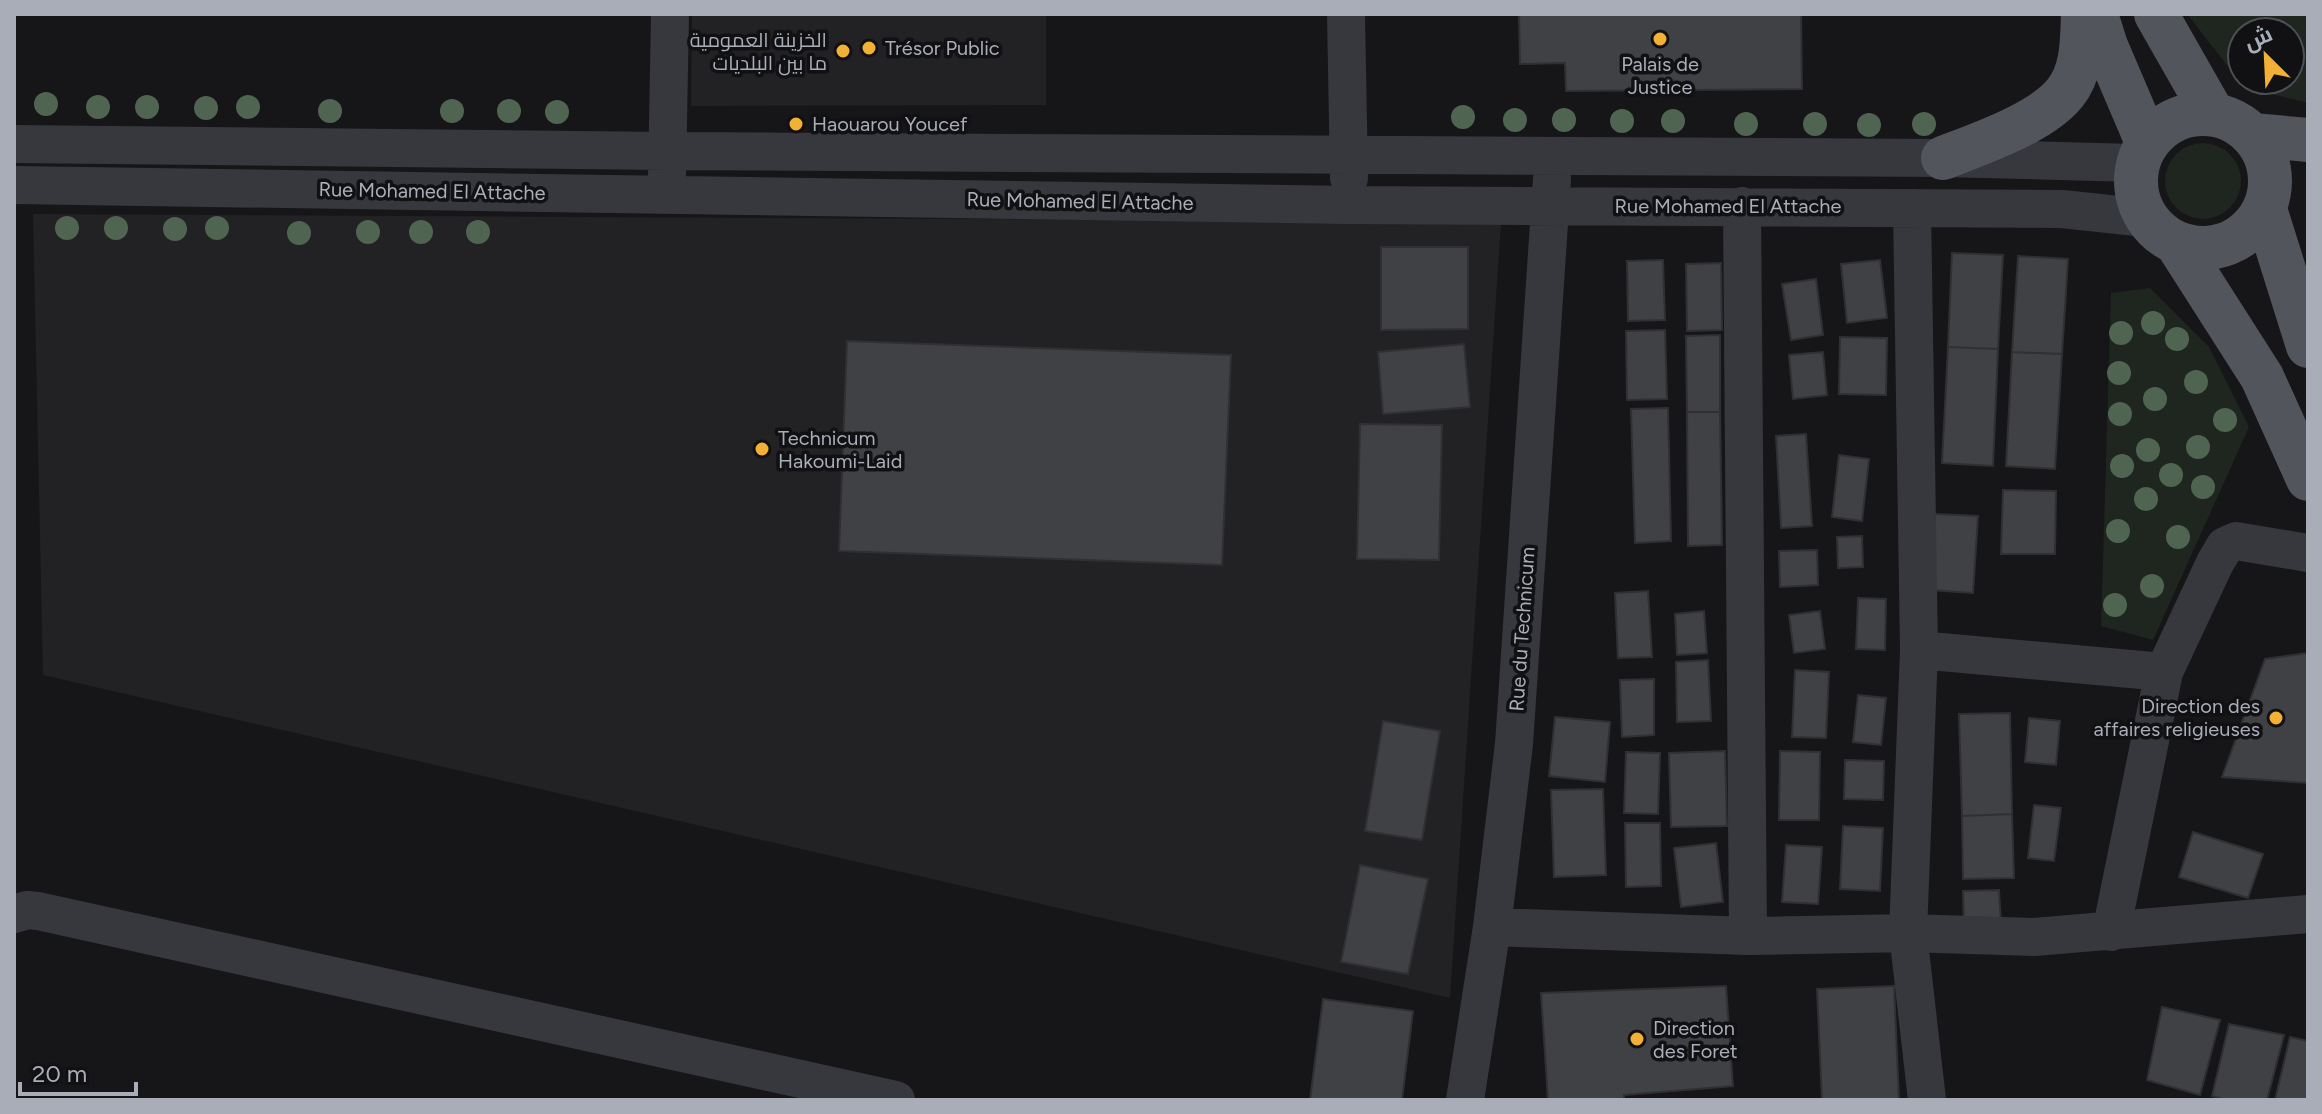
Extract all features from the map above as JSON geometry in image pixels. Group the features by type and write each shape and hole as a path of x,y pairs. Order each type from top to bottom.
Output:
{"main road":[{"path":"1943,158 2015,127 2050,107 2067,92 2082,48 2083,14"},
{"path":"2096,14 2141,153 2138,200 2262,377 2308,479"},
{"path":"2156,14 2213,114"},
{"path":"2141,153 2160,129 2176,119 2194,114 2228,118 2253,135 2271,174 2270,227 2308,346"},
{"path":"2253,135 2308,140"},
{"path":"2161,231 2197,249 2270,227"}],"street":[{"path":"667,195 670,14"},
{"path":"1346,14 1349,205"},
{"path":"14,144 1943,158 2141,153"},
{"path":"440,191 443,148"},
{"name":"Rue du Technicum","path":"1465,1100 1492,927 1514,744 1552,156"},
{"name":"Rue Mohamed El Attache","path":"14,185 1349,205 2062,209 2161,231"},
{"path":"1742,206 1748,936"},
{"path":"1912,208 1919,650 1908,933 1927,1100"},
{"path":"2111,932 2164,672 2225,546 2241,541 2308,553"},
{"path":"1919,650 2164,672"},
{"path":"14,914 38,911 896,1100"},
{"path":"1492,927 1748,936 1908,933 2034,937 2308,914"}],"shaded area":[{"name":"Trésor Public","path":"692,14 1046,14 1046,105 691,106"},
{"path":"2187,14 2308,14 2308,103 2280,96 2306,96 2306,16 2226,16 2226,64"},
{"path":"2211,143 2224,149 2235,160 2241,181 2239,196 2224,213 2211,219 2195,219 2182,213 2167,196 2165,173 2171,160 2188,145"},
{"name":"Technicum Hakoumi-Laid","path":"33,214 1501,222 1450,998 43,675"},
{"path":"2150,288 2209,347 2249,427 2153,640 2101,626 2111,293"}],"building":[{"name":"Palais de Justice","path":"1519,14 1801,14 1802,89 1566,91 1565,63 1520,64"},
{"path":"1381,247 1468,247 1468,329 1381,330"},
{"path":"1952,253 2003,255 1998,349 1948,347"},
{"path":"2018,256 2068,259 2062,354 2012,352"},
{"path":"1663,260 1665,320 1628,321 1627,261"},
{"path":"1880,260 1887,318 1847,323 1841,264"},
{"path":"1721,263 1722,330 1687,331 1686,264"},
{"path":"1816,279 1823,335 1791,340 1782,284"},
{"path":"1665,330 1667,399 1627,400 1626,331"},
{"path":"1720,335 1720,412 1687,412 1686,336"},
{"path":"1840,337 1887,338 1886,395 1839,394"},
{"path":"847,341 1231,355 1222,565 839,551"},
{"path":"1464,344 1470,407 1383,414 1378,352"},
{"path":"1948,347 1998,349 1993,466 1942,463"},
{"path":"1823,352 1827,395 1793,399 1789,355"},
{"path":"2012,352 2062,354 2055,469 2006,466"},
{"path":"1668,408 1671,541 1635,543 1631,409"},
{"path":"1687,412 1720,412 1722,545 1688,546"},
{"path":"1360,424 1442,425 1439,560 1357,559"},
{"path":"1806,434 1812,526 1781,528 1776,436"},
{"path":"1839,455 1869,459 1862,521 1832,517"},
{"path":"2003,490 2056,491 2055,554 2001,554"},
{"path":"1935,514 1978,516 1973,593 1930,590"},
{"path":"1862,536 1863,567 1838,568 1837,537"},
{"path":"1817,550 1818,585 1780,587 1779,551"},
{"path":"1648,591 1652,657 1618,658 1615,593"},
{"path":"1858,598 1886,599 1885,650 1856,649"},
{"path":"1704,611 1707,653 1677,655 1675,614"},
{"path":"1820,611 1825,649 1794,653 1789,615"},
{"name":"Direction des affaires religieuses","path":"2308,653 2308,783 2222,777 2265,659"},
{"path":"1708,660 1711,721 1677,722 1676,662"},
{"path":"1795,670 1829,672 1826,738 1792,737"},
{"path":"1654,679 1654,735 1622,737 1620,680"},
{"path":"1858,695 1886,698 1881,745 1853,742"},
{"path":"2010,713 2012,814 1962,816 1959,714"},
{"path":"1555,717 1610,722 1605,782 1549,776"},
{"path":"2029,718 2060,721 2056,765 2025,762"},
{"path":"1383,721 1440,731 1422,840 1365,831"},
{"path":"1725,751 1727,826 1671,827 1669,753"},
{"path":"1780,751 1820,752 1819,820 1779,820"},
{"path":"1626,752 1660,753 1658,814 1624,813"},
{"path":"1845,760 1884,761 1883,800 1844,799"},
{"path":"1603,789 1606,875 1554,877 1551,790"},
{"path":"2034,805 2061,808 2054,861 2028,858"},
{"path":"2012,814 2014,878 1963,879 1962,816"},
{"path":"1625,823 1660,823 1661,886 1626,887"},
{"path":"1843,826 1883,828 1880,891 1840,889"},
{"path":"2193,832 2263,854 2248,898 2179,877"},
{"path":"1716,843 1723,902 1681,907 1674,848"},
{"path":"1786,845 1822,847 1818,904 1782,902"},
{"path":"1360,865 1428,879 1408,974 1341,962"},
{"path":"1999,890 2001,924 1964,925 1963,891"},
{"name":"Direction des Foret","path":"1726,986 1733,1086 1624,1095 1624,1100 1548,1100 1541,993"},
{"path":"1894,986 1899,1100 1822,1100 1817,989"},
{"path":"1323,999 1413,1011 1402,1100 1310,1100"},
{"path":"2162,1007 2220,1020 2200,1095 2147,1080"},
{"path":"2229,1024 2284,1035 2267,1100 2225,1100 2212,1096"},
{"path":"2290,1037 2308,1041 2308,1100 2275,1100"}],"place":[{"name":"Palais de Justice","path":"1660,39"},
{"name":"Trésor Public","path":"869,48"},
{"name":"الخزينة العمومية ما بين البلديات","path":"843,51"},
{"name":"Haouarou Youcef","path":"796,124"},
{"name":"Technicum Hakoumi-Laid","path":"762,449"},
{"name":"Direction des affaires religieuses","path":"2276,718"},
{"name":"Direction des Foret","path":"1637,1039"}]}
